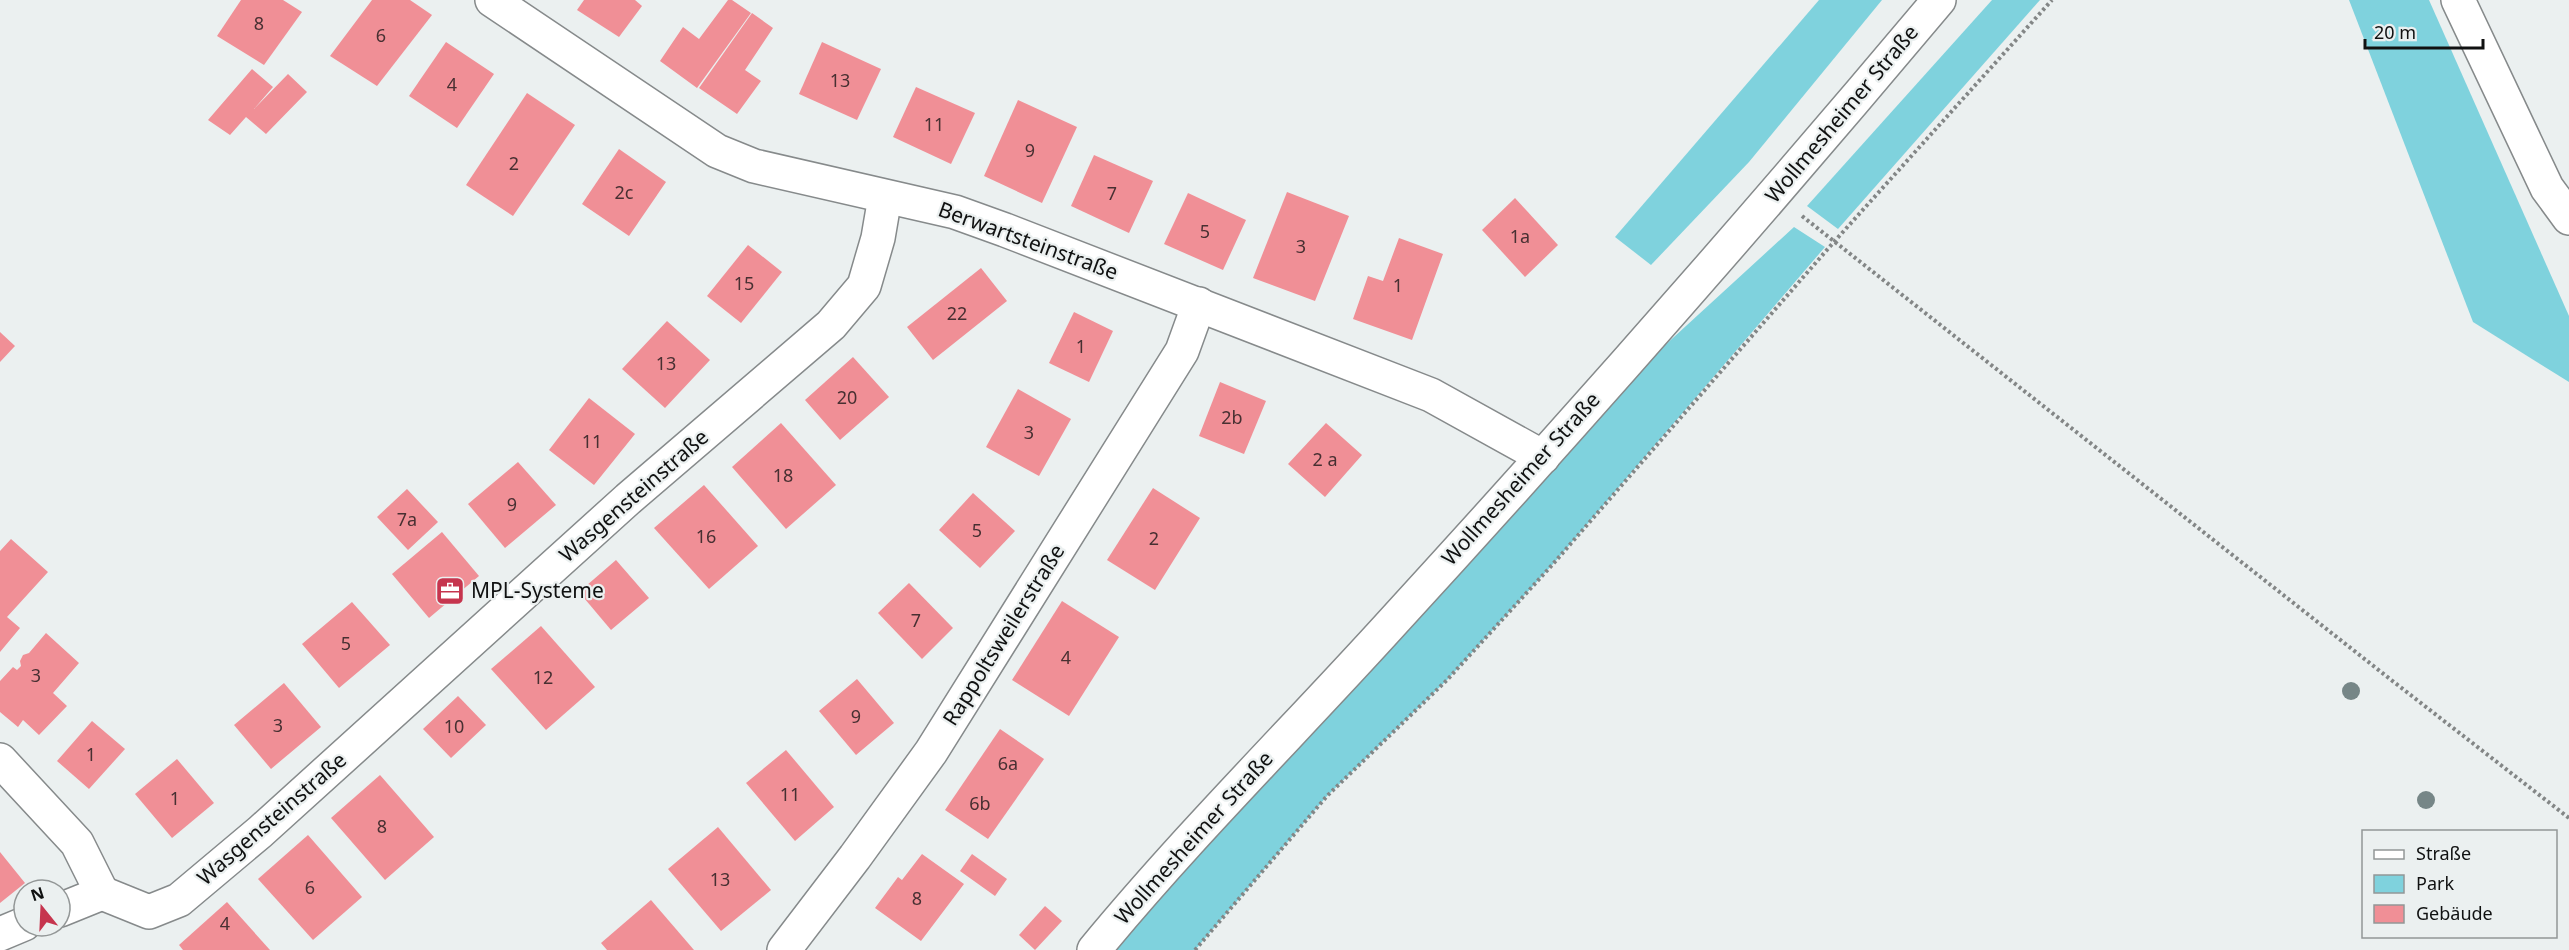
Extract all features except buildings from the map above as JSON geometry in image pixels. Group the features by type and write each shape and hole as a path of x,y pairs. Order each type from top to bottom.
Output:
{"street":[{"name":"Berwartsteinstraße","path":"492,0 717,151 754,166 955,212 1431,395 1543,457"},
{"name":"Wollmesheimer Straße","path":"1094,950 1150,882 1391,625 1543,457 1776,194 1939,0"},
{"path":"2458,0 2547,188 2569,218"},
{"name":"Wasgensteinstraße","path":"102,893 149,912 179,900 260,832 628,499 831,325 864,286 879,238 885,197"},
{"name":"Rappoltsweilerstraße","path":"784,950 855,858 931,752 1182,351 1199,304"},
{"path":"0,760 77,843 102,893 72,905"}],"path":[{"path":"1195,950 1327,796 1447,680 1553,564 1833,243 2052,0"},
{"path":"1833,243 2569,818"}],"green space":[{"path":"1819,0 1882,0 1749,162 1651,265 1615,237"},
{"path":"1992,0 2040,0 1838,229 1807,206"},
{"path":"2349,0 2429,0 2569,316 2569,382 2473,322"},
{"path":"1794,227 1825,247 1553,564 1447,680 1327,796 1195,950 1094,950 1543,457"}],"place":[{"name":"MPL-Systeme","path":"450,591"}]}
